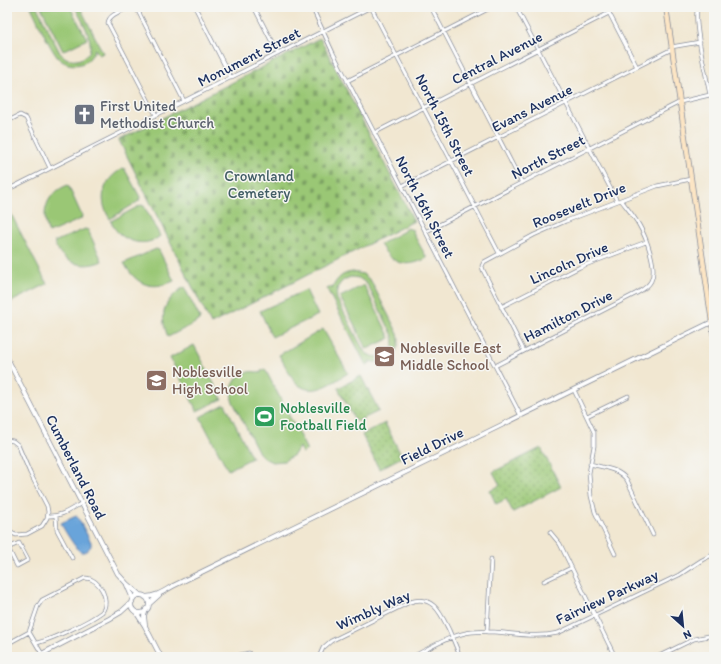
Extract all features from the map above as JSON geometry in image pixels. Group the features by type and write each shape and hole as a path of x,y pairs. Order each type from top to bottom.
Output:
{"main road":[{"path":"666,7 714,336"}],"street":[{"path":"130,7 111,16 108,21 156,115"},
{"path":"136,7 184,101"},
{"path":"195,7 231,78"},
{"path":"254,7 278,54"},
{"name":"North 16th Street","path":"312,7 347,81 520,416"},
{"name":"Monument Street","path":"8,190 371,7"},
{"name":"North 15th Street","path":"371,7 499,253"},
{"path":"431,7 522,183"},
{"path":"347,81 492,7"},
{"path":"516,7 617,201"},
{"path":"606,7 637,67"},
{"path":"698,7 696,13 700,42 712,94"},
{"name":"Central Avenue","path":"374,133 609,13"},
{"name":"Evans Avenue","path":"402,186 637,67 671,48 700,42"},
{"name":"North Street","path":"425,232 680,102 712,94"},
{"path":"7,118 12,119 20,115 26,118 50,168"},
{"name":"Roosevelt Drive","path":"501,307 482,270 485,260 534,235 617,201 657,186 691,179"},
{"path":"7,185 8,190"},
{"path":"621,200 639,226 646,242"},
{"name":"Hamilton Drive","path":"495,366 646,287 650,283 653,272 646,242"},
{"name":"Lincoln Drive","path":"501,307 580,267 646,242"},
{"path":"501,307 524,350"},
{"name":"Field Drive","path":"160,593 713,322"},
{"name":"Cumberland Road","path":"7,358 118,574 126,584 140,595"},
{"path":"574,390 593,428 594,436 589,484 593,506 615,554"},
{"path":"587,416 628,396"},
{"path":"7,440 13,441 18,445 47,506 48,516 42,526 28,534 16,535 7,531"},
{"path":"590,464 612,469 623,475 627,480 653,535"},
{"path":"48,516 56,516 82,503"},
{"path":"56,516 57,530 72,558"},
{"path":"550,532 560,544 615,657"},
{"path":"19,543 28,560 17,566 8,547 19,543"},
{"name":"Fairview Parkway","path":"412,657 467,632 546,636 562,632 679,575 714,554"},
{"path":"487,632 491,559"},
{"path":"544,581 571,568"},
{"path":"7,644 28,632 38,606 42,600 86,578 93,580 98,584 106,600 102,612 46,641 36,643"},
{"name":"Cumberland Road","path":"126,584 132,600"},
{"path":"36,657 121,612 132,600 140,595 145,597 154,596 160,593"},
{"path":"145,626 144,616 148,604 158,597 160,593"},
{"path":"145,597 148,604"},
{"path":"132,600 135,610 161,657"},
{"name":"Wimbly Way","path":"319,657 323,648 331,641 414,601 423,601 435,606 441,615 460,657"},
{"path":"121,612 135,610 141,612 146,609"},
{"path":"28,632 42,654"},
{"path":"657,657 694,639 714,635"},
{"path":"230,657 249,653"}],"green space":[{"path":"31,7 37,7 60,53 68,59 77,60 85,57 89,51 90,44 86,28 75,7 80,7 103,53 99,55 95,49 88,60 78,65 65,63 60,60 48,43"},
{"path":"41,7 70,7 87,39 63,51"},
{"name":"Crownland Cemetery","path":"320,38 414,221 211,324 119,140"},
{"path":"124,168 140,197 139,201 110,219 104,204 104,190 111,178"},
{"path":"68,185 82,216 81,219 49,233 45,218 47,204 54,193"},
{"path":"141,205 144,206 160,236 154,240 146,242 132,241 125,238 114,228 111,221"},
{"path":"10,212 47,284 7,304 7,214"},
{"path":"407,228 413,230 414,235 427,258 406,264 394,260 384,251 380,244"},
{"path":"85,229 88,230 102,261 95,264 80,264 67,260 57,249 54,242"},
{"path":"156,249 159,250 174,281 158,286 151,286 139,281 124,263"},
{"path":"353,272 363,274 371,281 398,334 399,341 396,352 387,360 382,362 369,361 370,363 366,365 327,289 331,287 332,289 335,282 340,277","holes":["351,277 359,278 367,284 394,340 390,351 381,357 375,357 364,351 337,299 337,291 341,282"]},
{"path":"364,285 390,338 367,349 340,297"},
{"path":"184,287 200,318 199,321 168,337 164,322 165,309 171,298"},
{"path":"306,290 318,315 272,337 260,311"},
{"path":"323,329 348,373 328,385 320,388 306,389 293,379 279,355"},
{"path":"194,345 222,399 197,411 170,358"},
{"path":"265,369 307,450 302,453 299,447 294,455 284,461 272,462 264,458 259,453 232,400 233,387 238,377 248,372 261,373 261,371"},
{"path":"361,376 379,411 356,422 338,388"},
{"path":"225,404 252,458 228,470 200,417"},
{"path":"385,423 402,457 379,469 362,435"},
{"path":"541,448 561,487 513,512 506,499 496,504 490,491 500,485 493,472"}],"water":[{"path":"76,516 91,542 91,546 84,552 79,551 76,548 61,523"}],"place":[{"name":"First United Methodist Church","path":"85,115"},
{"name":"Noblesville East Middle School","path":"384,357"},
{"name":"Noblesville High School","path":"157,381"},
{"name":"Noblesville Football Field","path":"265,417"}]}
